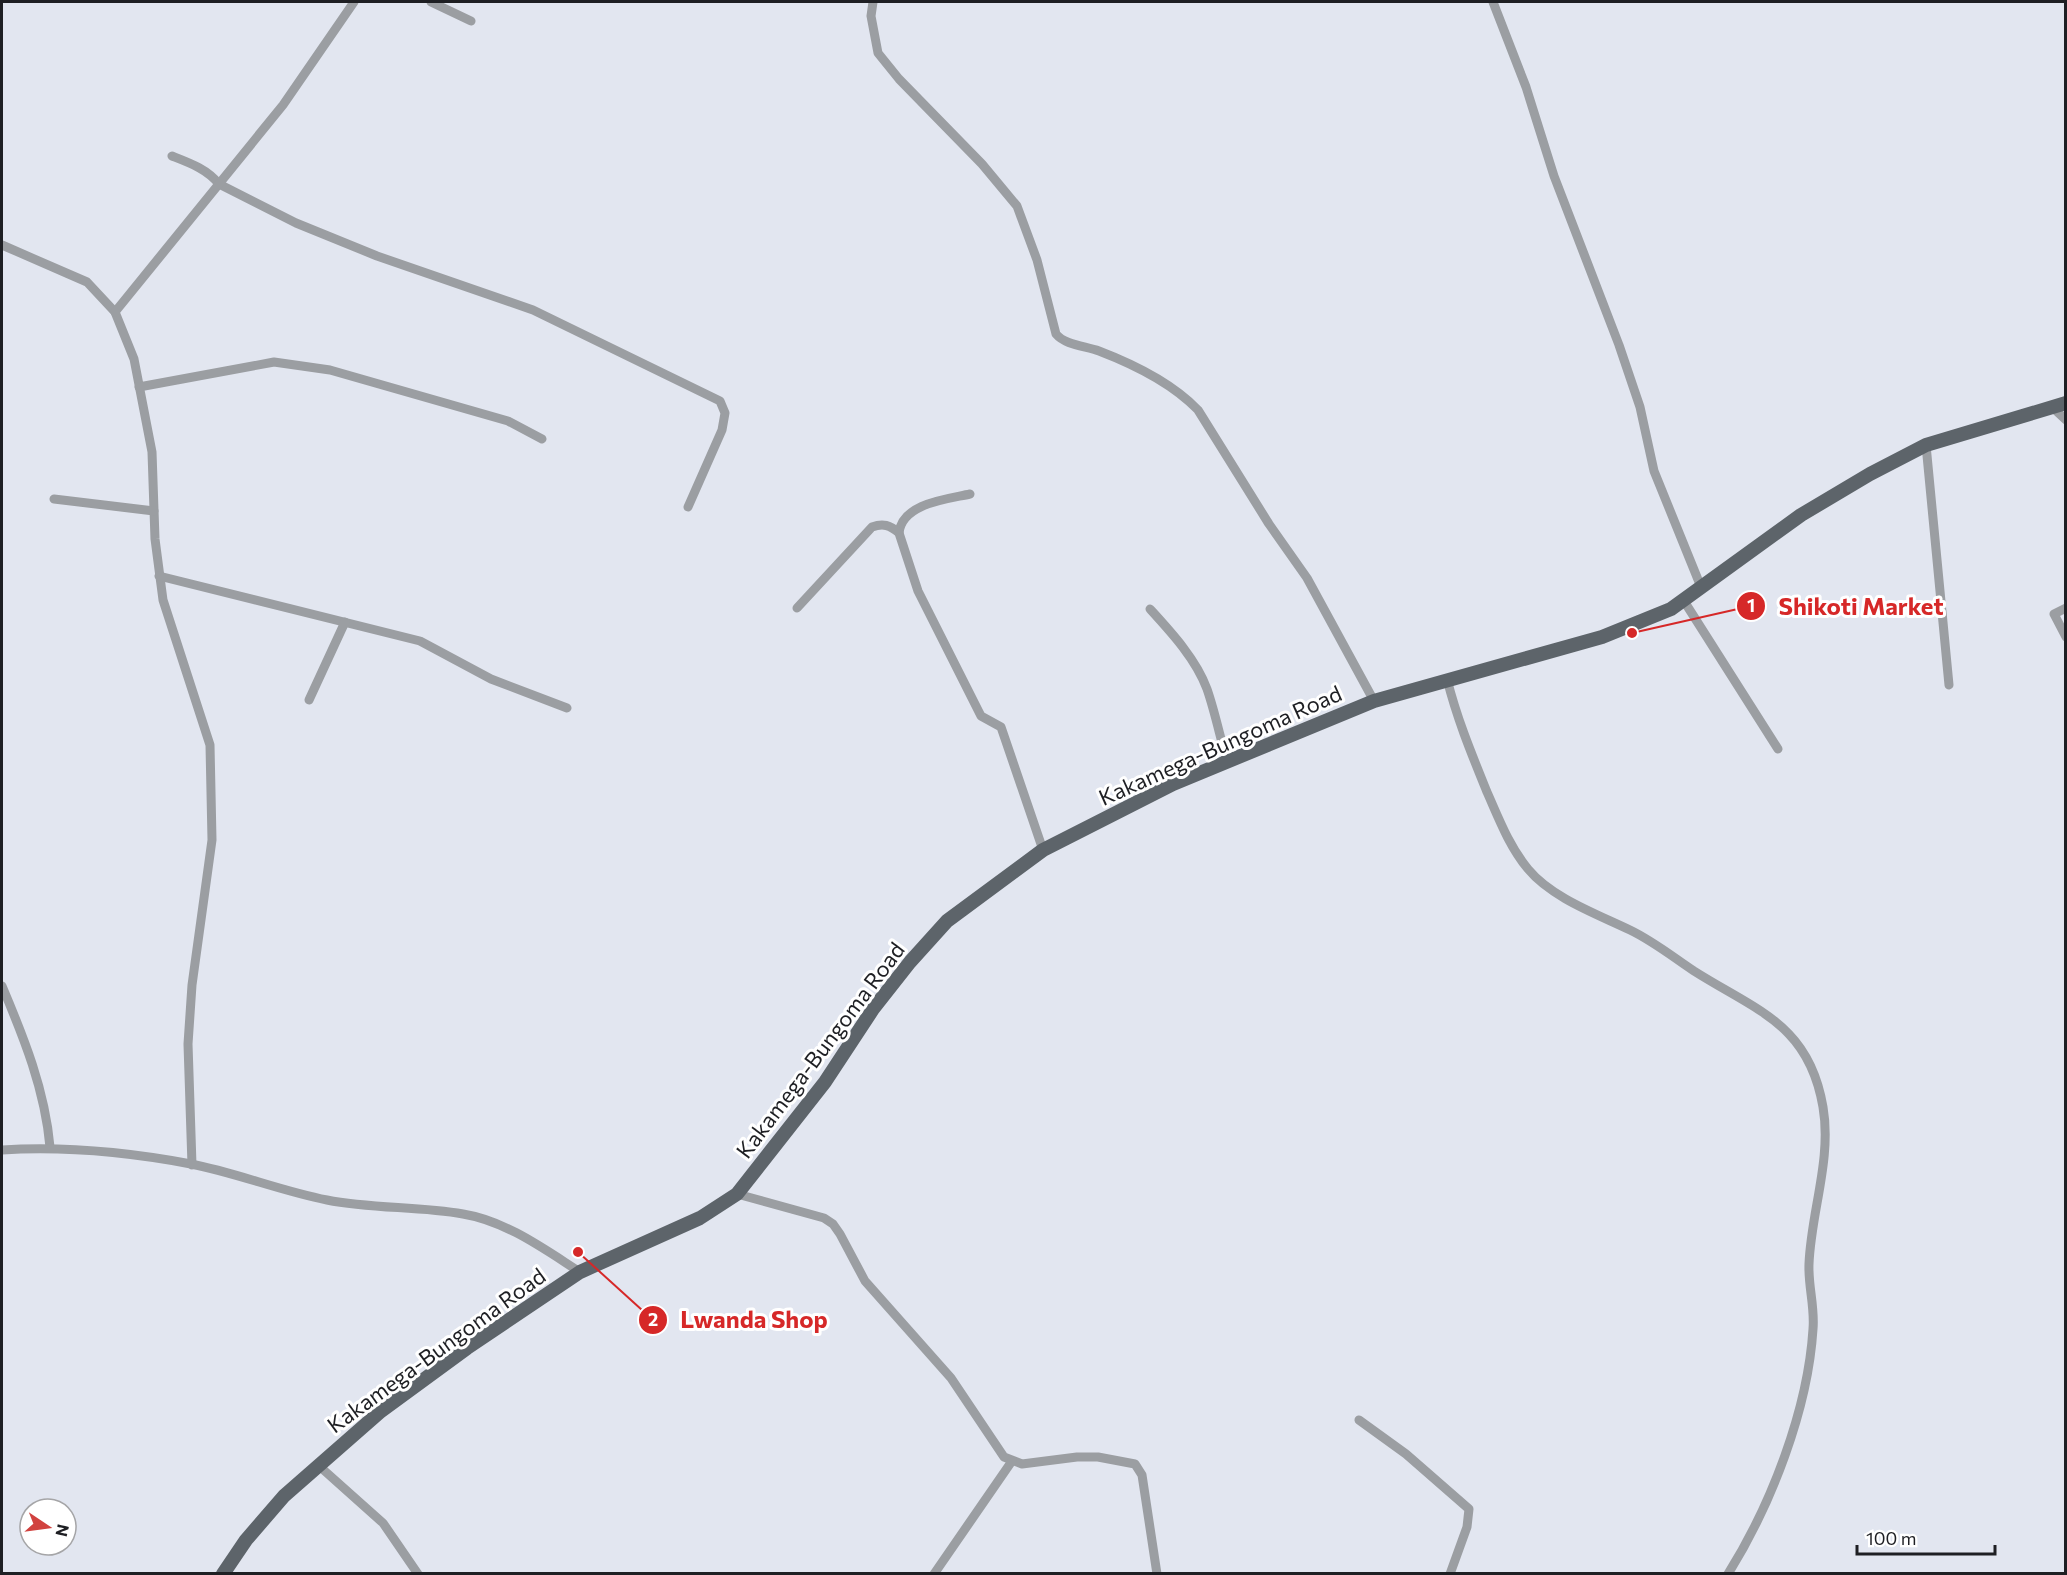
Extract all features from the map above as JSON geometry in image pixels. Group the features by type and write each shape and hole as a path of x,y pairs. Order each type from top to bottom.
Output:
{"main road":[{"name":"Kakamega-Bungoma Road","path":"224,1574 260,1523 318,1465 381,1411 467,1347 580,1272 700,1218 737,1194 825,1082 873,1009 910,962 947,921 1043,850 1173,784 1374,701 1531,659 1602,637 1684,601 1800,515 1870,474 1926,445 2066,403"}],"street":[{"path":"115,312 193,212 219,184 283,105 354,2"},
{"path":"431,2 471,21"},
{"path":"873,2 871,16 878,53 899,79 982,164 1017,206 1037,260 1056,334 1063,340 1099,351 1169,386 1184,396 1198,411 1307,578 1374,701"},
{"path":"1493,2 1527,87 1554,176 1619,345 1640,407 1654,471 1701,587"},
{"path":"172,156 212,175 219,184 296,223 377,256 533,310 720,401 725,413 722,429 688,507"},
{"path":"2,245 87,282 115,312 134,359 152,452 154,511 163,600 210,745 212,840 192,985 188,1044 192,1165"},
{"path":"139,387 274,362 330,370 508,421 542,439"},
{"path":"2051,406 2066,420"},
{"path":"1926,445 1949,685"},
{"path":"970,494 922,507 906,517 900,525 899,532 918,591 981,716 1002,727 1043,850"},
{"path":"54,499 154,511"},
{"path":"797,608 872,527 880,524 892,526 899,532"},
{"path":"159,576 420,641 491,679 567,708"},
{"path":"1684,601 1778,749"},
{"path":"2066,608 2054,615 2066,637"},
{"path":"1150,609 1169,629 1197,669 1207,688 1227,761"},
{"path":"309,700 345,622"},
{"path":"1447,680 1458,723 1507,838 1529,870 1570,900 1647,938 1786,1029 1808,1061 1817,1083 1823,1107 1826,1137 1810,1244 1809,1286 1814,1326 1811,1350 1797,1417 1782,1458 1753,1529 1728,1574"},
{"path":"2,986 32,1062 47,1120 50,1147"},
{"path":"2,1150 50,1147 97,1150 192,1165 327,1200 463,1214 488,1220 534,1242 580,1272"},
{"path":"737,1194 824,1218 833,1224 865,1281 928,1350 1004,1457 1022,1464 1098,1457 1135,1464 1142,1475 1157,1574"},
{"path":"1359,1420 1406,1454 1470,1509 1467,1527 1450,1574"},
{"path":"934,1574 1012,1461"},
{"path":"318,1465 383,1523 418,1574"}],"place":[{"name":"Shikoti Market","path":"1632,633"},
{"name":"Lwanda Shop","path":"578,1252"}]}
